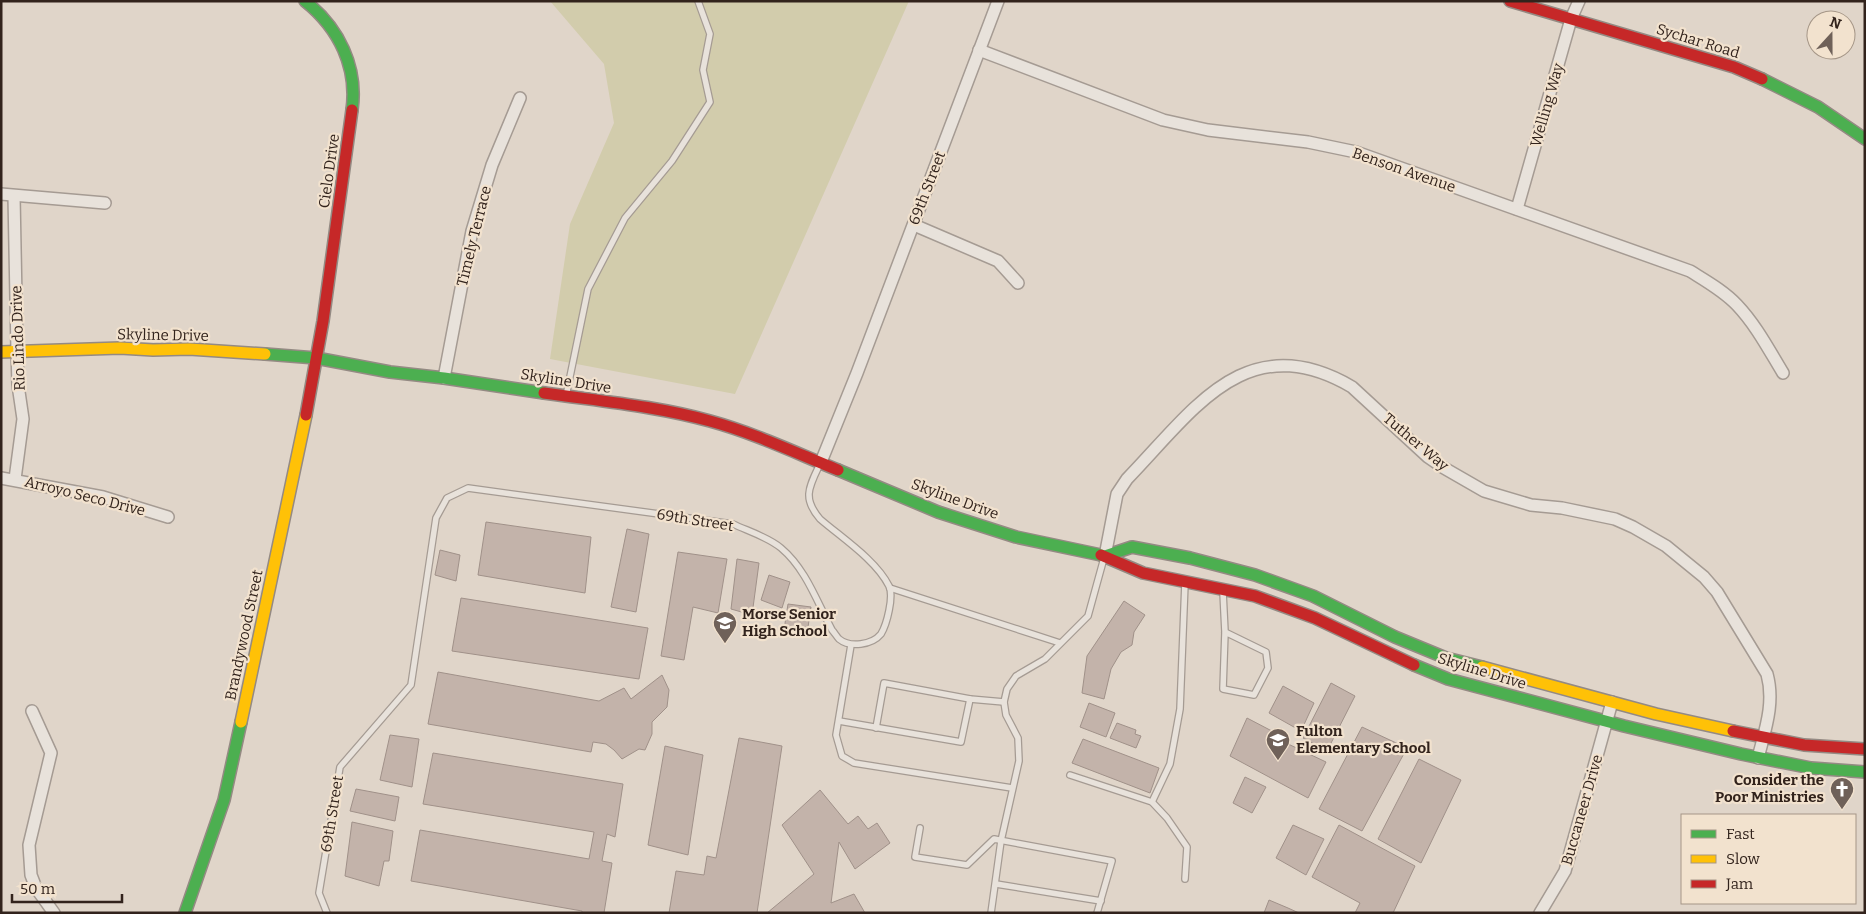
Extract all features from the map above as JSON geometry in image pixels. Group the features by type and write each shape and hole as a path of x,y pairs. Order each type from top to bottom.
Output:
{"main road":[{"name":"Cielo Drive","path":"305,1 326,20 341,43 351,69 354,96 345,170 316,358"},
{"name":"Sychar Road","path":"1510,1 1734,67 1813,102 1865,139"},
{"name":"Skyline Drive","path":"1,352 190,348 316,358 390,372 444,378 663,411 710,421 764,439 938,512 1016,538 1105,556 1143,573 1255,596 1314,618 1398,659 1448,679 1606,722 1758,758 1811,768 1865,772"},
{"name":"Brandywood Street","path":"185,913 224,800 306,416 316,358"},
{"name":"Skyline Drive","path":"1105,556 1132,547 1190,558 1255,575 1313,596 1394,636 1446,658 1612,702 1763,738 1804,745 1865,749"}],"street":[{"name":"69th Street","path":"821,462 914,225 998,1"},
{"name":"Welling Way","path":"1517,210 1578,1"},
{"name":"Benson Avenue","path":"979,50 1163,120 1208,130 1308,142 1356,152 1690,270 1717,288 1736,304 1752,322 1783,373"},
{"name":"Timely Terrace","path":"444,378 472,230 492,165 520,98"},
{"path":"1,194 105,203"},
{"name":"Rio Lindo Drive","path":"14,196 18,385 23,419 15,479"},
{"path":"914,225 998,261 1018,283"},
{"name":"Tuther Way","path":"1105,556 1117,494 1127,480 1209,394 1232,379 1261,369 1294,366 1316,370 1352,387 1428,457 1484,491 1531,505 1562,508 1615,519 1650,536 1704,577 1716,592 1767,674 1771,699 1758,758"},
{"name":"Arroyo Seco Drive","path":"1,478 15,479 103,497 168,517"},
{"name":"Buccaneer Drive","path":"1540,913 1564,871 1612,702"},
{"path":"32,711 51,753 29,845 31,874 36,888 54,913"}],"lane":[{"path":"566,396 588,288 625,218 672,161 710,102 703,70 710,34 698,1"},
{"name":"69th Street","path":"821,462 808,493 814,512 875,566 890,588"},
{"name":"69th Street","path":"327,913 319,893 340,767 411,685 436,518 447,498 468,488 732,524 781,547 800,567 832,630 839,639 851,645"},
{"path":"991,913 1002,841 1019,760 1018,738 1006,715 1004,702 1007,689 1016,676 1045,658 1088,616 1105,556"},
{"path":"1152,802 1170,764 1180,709 1185,581"},
{"path":"1012,788 854,763 842,756 836,735 851,645 868,642 880,634 890,608 890,588 1060,643"},
{"path":"1223,589 1225,632 1223,689 1254,695 1268,668 1266,652 1225,632"},
{"path":"876,728 884,683 970,699 1004,702"},
{"path":"838,721 961,742 970,699"},
{"path":"1070,775 1152,802 1167,818 1187,847 1185,879"},
{"path":"920,828 915,857 967,864 994,839 1112,861 1097,913"},
{"path":"996,884 1101,901"}],"shaded area":[{"path":"550,1 909,1 735,394 550,359 570,224 614,123 604,64"}],"building":[{"path":"486,522 591,537 585,593 478,575"},
{"path":"627,529 649,534 636,612 611,607"},
{"path":"440,550 460,555 456,581 435,575"},
{"path":"678,552 727,559 718,613 693,607 684,660 661,656"},
{"path":"737,559 759,563 752,615 731,609"},
{"path":"769,575 790,582 782,608 761,600"},
{"path":"461,598 648,628 639,679 452,651"},
{"path":"1124,601 1145,615 1134,632 1132,645 1121,652 1111,669 1104,699 1082,693 1087,656"},
{"path":"788,604 811,607 807,634 784,630"},
{"path":"438,672 599,701 624,688 631,699 662,675 669,690 667,707 652,722 652,734 645,750 639,749 622,759 606,744 593,742 591,752 428,724"},
{"path":"1331,683 1355,696 1327,751 1303,738"},
{"path":"1283,686 1314,703 1301,731 1269,713"},
{"path":"1089,703 1115,713 1106,737 1080,727"},
{"path":"1247,718 1289,740 1286,743 1326,762 1308,798 1230,756"},
{"path":"1117,723 1136,730 1135,734 1141,736 1136,748 1110,738"},
{"path":"1362,727 1407,748 1362,831 1319,809"},
{"path":"390,735 419,739 412,787 380,780"},
{"path":"739,738 782,746 757,913 669,913 676,871 704,875 707,856 716,858"},
{"path":"1083,739 1159,768 1150,793 1072,763"},
{"path":"665,746 703,755 688,855 648,845"},
{"path":"433,753 623,784 615,837 607,834 602,861 612,863 604,913 582,913 582,911 411,881 420,830 589,859 594,832 423,804"},
{"path":"1419,759 1461,780 1421,863 1378,839"},
{"path":"1245,777 1266,787 1252,813 1233,803"},
{"path":"356,789 399,797 395,821 350,811"},
{"path":"820,790 848,824 858,816 868,829 877,823 890,843 855,869 839,842 831,903 854,894 865,913 767,913 814,874 782,825"},
{"path":"352,822 393,831 389,861 384,861 379,886 345,876"},
{"path":"1293,825 1324,839 1306,875 1276,858"},
{"path":"1339,825 1415,866 1393,913 1355,913 1360,903 1312,877"},
{"path":"1269,900 1288,908 1299,913 1264,913"}],"traffic: fast":[{"path":"305,1 328,23 343,50 349,64 352,79 352,110"},
{"path":"1762,79 1818,107 1865,139"},
{"path":"265,354 316,358 390,372 544,393"},
{"path":"838,470 938,512 1016,537 1101,555"},
{"path":"1105,556 1132,547 1190,558 1255,575 1313,596 1395,637 1446,658 1482,667"},
{"path":"1414,665 1448,679 1624,726 1741,754 1811,768 1865,772"},
{"path":"185,913 224,800 241,722"}],"traffic: slow":[{"path":"1,352 120,348 153,350 189,349 265,354"},
{"path":"241,722 306,415"},
{"path":"1482,667 1656,714 1733,731"}],"traffic: jam":[{"path":"1510,1 1734,67 1762,79"},
{"path":"306,415 323,321 352,110"},
{"path":"544,393 648,408 710,421 759,437 838,470"},
{"path":"1101,555 1143,573 1255,596 1315,618 1414,665"},
{"path":"1733,731 1804,745 1865,749"}],"place":[{"name":"Morse Senior High School","path":"725,644"},
{"name":"Fulton Elementary School","path":"1278,761"},
{"name":"Consider the Poor Ministries","path":"1842,810"}]}
